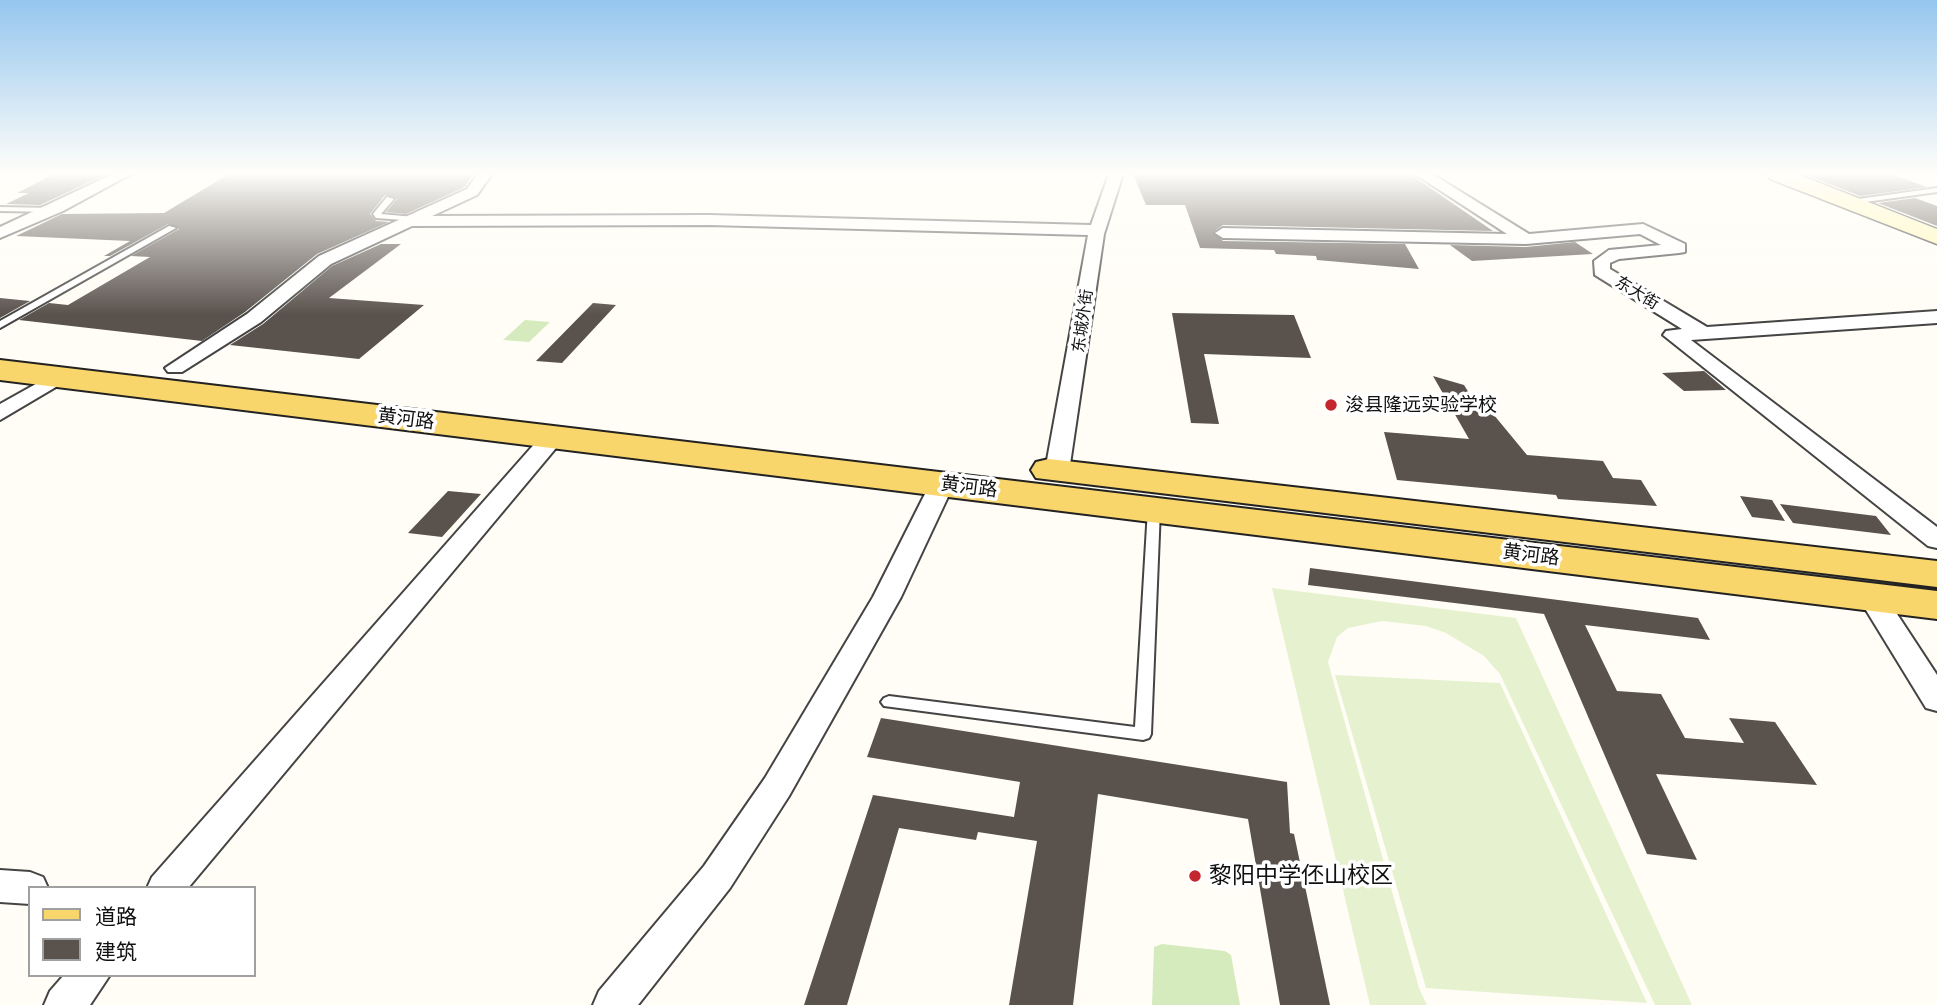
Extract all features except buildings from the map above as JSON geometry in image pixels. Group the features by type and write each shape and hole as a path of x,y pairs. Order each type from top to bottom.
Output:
{"main road":[{"name":"黄河路","path":"0,347 1937,574"},
{"name":"黄河路","path":"0,370 1937,605"}],"street":[{"path":"0,233 28,221"},
{"path":"175,368 254,318 325,260 410,221"},
{"path":"717,221 1097,230"},
{"name":"东城外街","path":"1057,471 1100,221"},
{"path":"1497,221 1526,239"},
{"path":"1897,221 1937,237"},
{"name":"东大街","path":"1526,239 1643,229 1655,235 1679,248 1615,254 1602,261 1601,271 1703,333"},
{"path":"1223,233 1526,239"},
{"path":"1937,317 1673,335 1819,445 1937,540"},
{"path":"0,413 59,377"},
{"path":"167,886 553,437"},
{"path":"613,1005 717,877 777,787 887,597 942,484"},
{"path":"1872,597 1937,700"},
{"path":"0,886 28,888"},
{"path":"64,1005 88,977"}],"lane":[{"path":"0,325 172,228"},
{"path":"889,702 1143,734 1154,509"}],"green space":[{"path":"525,320 550,322 529,342 503,340"},
{"path":"1272,588 1516,618 1692,1005 1655,1005 1500,674 1484,656 1446,633 1426,626 1382,621 1348,628 1337,637 1328,662 1419,988 1427,1005 1370,1005"},
{"path":"1335,675 1500,683 1647,1003 1426,988"},
{"path":"1162,944 1225,951 1231,955 1240,1005 1152,1005 1154,947"}],"place":[{"name":"浚县隆远实验学校","path":"1331,405"},
{"name":"黎阳中学伾山校区","path":"1195,876"}]}
